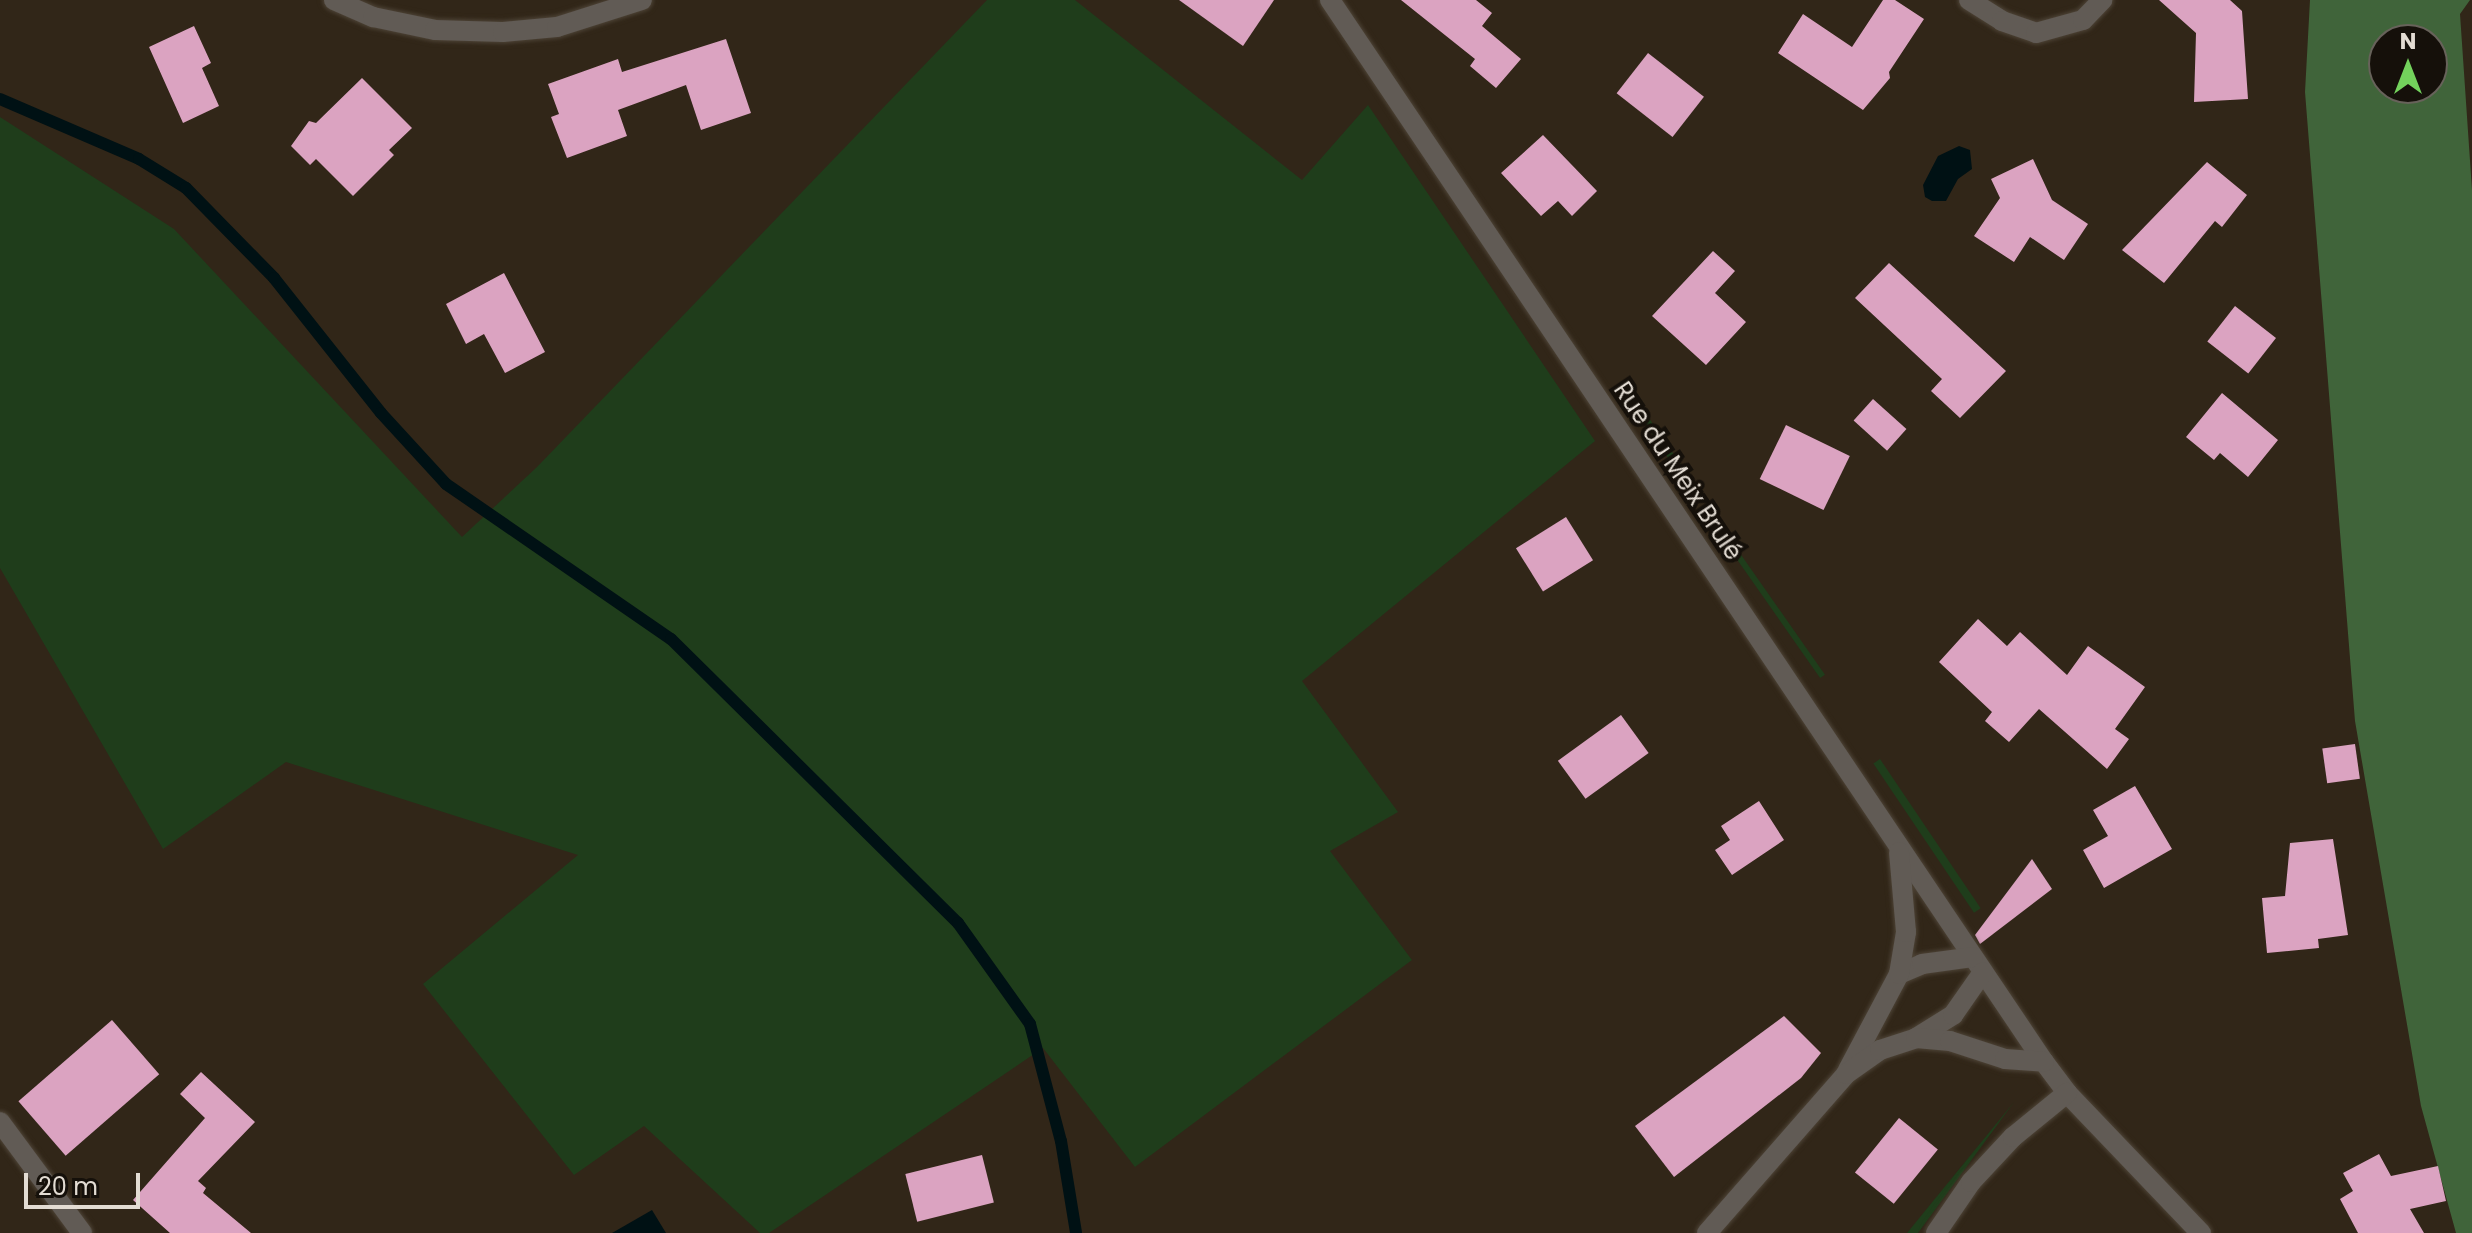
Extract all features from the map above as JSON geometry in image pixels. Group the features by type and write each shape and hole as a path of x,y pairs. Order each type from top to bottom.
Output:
{"street":[{"path":"334,0 373,17 435,30 503,32 557,27 642,0"},
{"name":"Rue du Meix Brulé","path":"1330,0 2044,1062 2067,1093 2201,1233"},
{"path":"1969,0 2002,21 2036,33 2083,20 2102,0"},
{"path":"1707,1233 1846,1074 1899,974 1906,932 1898,844"},
{"path":"1846,1074 1880,1050 1916,1038 1953,1015 1978,964 1922,964 1899,974"},
{"path":"1916,1038 1950,1041 2005,1059 2044,1062"},
{"path":"1936,1233 1971,1182 2013,1137 2067,1093"},
{"path":"0,1122 82,1233"}],"green space":[{"path":"987,0 1075,0 1302,180 1368,105 1595,441 1302,681 1398,812 1330,851 1412,960 1135,1167 1043,1048 769,1233 760,1233 644,1126 574,1175 423,984 578,855 286,762 163,849 0,568 0,117 174,229 462,537 537,467"},
{"path":"2310,0 2470,0 2460,14 2472,190 2472,1233 2456,1233 2421,1106 2355,721 2305,92"},
{"path":"1624,382 1695,485 1689,489 1619,385"},
{"path":"1716,519 1825,675 1820,678 1711,522"},
{"path":"1880,759 1981,908 1974,913 1873,763"},
{"path":"2014,1102 1918,1233 1907,1233"}],"shaded area":[{"path":"1959,146 1970,150 1972,169 1958,179 1946,201 1932,201 1925,197 1923,185 1938,156"},
{"path":"652,1210 666,1233 612,1233"}],"building":[{"path":"1179,0 1274,0 1243,46"},
{"path":"1401,0 1476,0 1492,13 1482,26 1521,59 1496,88 1470,66 1475,59"},
{"path":"1883,0 1895,0 1924,19 1889,72 1890,78 1863,110 1778,53 1803,14 1852,47"},
{"path":"2159,0 2230,0 2242,11 2248,99 2194,102 2196,33"},
{"path":"194,26 211,63 202,68 219,106 183,123 149,47"},
{"path":"726,39 751,113 701,130 686,85 618,110 627,136 567,158 551,117 559,114 548,84 618,59 622,72"},
{"path":"1648,53 1704,97 1673,137 1617,93"},
{"path":"362,78 412,128 389,150 394,155 353,196 316,159 310,165 291,146 309,121 316,123"},
{"path":"1543,135 1597,191 1572,216 1558,201 1541,216 1501,173"},
{"path":"2033,159 2052,200 2088,224 2064,260 2030,237 2014,262 1974,236 2000,198 1991,179"},
{"path":"2207,162 2247,195 2222,227 2215,221 2164,283 2122,250"},
{"path":"1713,251 1735,271 1715,293 1746,322 1706,365 1652,316"},
{"path":"1889,263 2006,371 1960,418 1931,391 1942,379 1855,298"},
{"path":"504,273 545,352 505,373 484,334 466,344 446,304"},
{"path":"2235,306 2276,338 2248,373 2207,341"},
{"path":"2222,393 2278,440 2248,477 2220,453 2214,460 2186,437"},
{"path":"1873,399 1906,429 1887,451 1854,421"},
{"path":"1786,425 1850,456 1824,510 1760,479"},
{"path":"1566,517 1593,560 1543,592 1516,548"},
{"path":"1978,619 2007,646 2020,632 2067,675 2088,646 2145,687 2115,729 2129,739 2107,769 2039,709 2009,742 1985,721 1992,712 1939,662"},
{"path":"1621,715 1649,753 1586,799 1558,761"},
{"path":"2355,744 2360,779 2327,783 2322,749"},
{"path":"2135,786 2172,849 2104,888 2083,850 2108,836 2093,810"},
{"path":"1759,801 1784,840 1732,875 1715,850 1730,840 1721,826"},
{"path":"2333,839 2348,935 2318,939 2319,948 2267,953 2262,898 2285,896 2290,843"},
{"path":"2032,859 2052,889 1980,944 1975,935"},
{"path":"1784,1016 1821,1053 1801,1078 1674,1177 1635,1126"},
{"path":"112,1020 159,1074 66,1156 18,1101"},
{"path":"201,1072 255,1122 198,1181 206,1188 203,1193 251,1233 170,1233 133,1200 205,1118 180,1094"},
{"path":"1899,1118 1938,1149 1894,1204 1855,1172"},
{"path":"2379,1154 2391,1176 2438,1166 2446,1201 2410,1209 2424,1233 2358,1233 2340,1199 2353,1191 2343,1173"},
{"path":"982,1155 994,1203 917,1222 905,1174"}],"waterway":[{"path":"0,99 139,159 186,188 274,278 381,413 446,484 671,639 958,923 1030,1024 1061,1141 1076,1233"}]}
